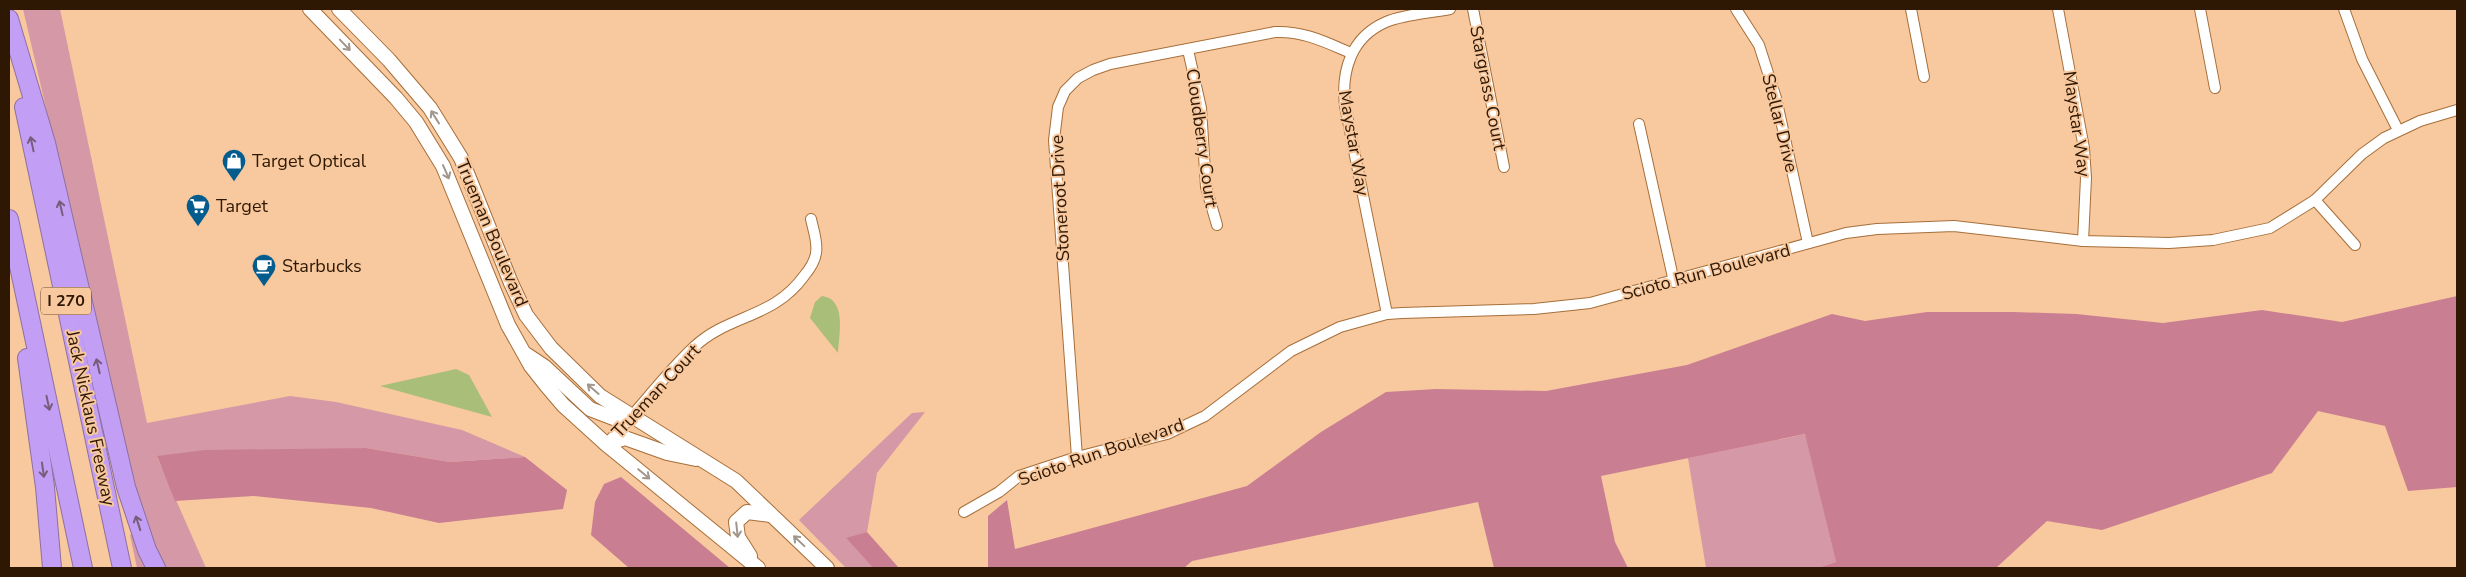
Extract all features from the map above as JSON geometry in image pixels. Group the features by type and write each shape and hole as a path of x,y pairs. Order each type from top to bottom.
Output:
{"highway":[{"path":"9,19 46,143 126,487 147,550 156,568"},
{"name":"Jack Nicklaus Freeway","path":"9,33 122,568"},
{"name":"I 270","path":"9,218 83,568"},
{"path":"9,231 43,470 52,568"}],"main road":[{"name":"Trueman Boulevard","path":"310,9 396,98 430,144 443,166 491,286 523,352 546,385 563,405 606,444 760,568"},
{"name":"Trueman Boulevard","path":"338,9 418,95 446,133 461,158 511,284 526,315 551,348 583,380 632,418 709,462 736,480 770,515 828,568"},
{"path":"523,352 546,367 590,409 616,419 632,418"},
{"path":"606,444 625,438 667,452 709,462"},
{"path":"760,568 742,546 736,530 736,522 747,512 770,515"}],"street":[{"name":"Maystar Way","path":"1387,314 1345,106 1344,72 1351,53 1367,35 1387,22 1450,9"},
{"name":"Stargrass Court","path":"1473,9 1504,167"},
{"name":"Stellar Drive","path":"1736,9 1758,45 1776,98 1808,243"},
{"path":"1911,9 1924,77"},
{"name":"Maystar Way","path":"2058,9 2084,148 2086,178 2083,241"},
{"path":"2200,9 2215,88"},
{"path":"2344,9 2362,60 2398,130"},
{"name":"Stoneroot Drive","path":"1077,457 1054,140 1058,107 1065,91 1078,78 1110,64 1275,32 1291,31 1307,34 1351,53"},
{"name":"Cloudberry Court","path":"1188,50 1202,108 1206,187 1217,225"},
{"name":"Scioto Run Boulevard","path":"964,512 999,492 1020,476 1077,457 1167,434 1204,416 1291,351 1340,327 1387,314 1534,310 1590,303 1674,282 1846,233 1877,229 1954,226 2083,241 2169,243 2213,240 2270,228 2315,200 2362,154 2398,130 2457,110"},
{"path":"1639,124 1674,282"},
{"path":"2315,200 2355,245"},
{"name":"Trueman Court","path":"606,444 632,418 662,381 695,346 722,328 773,306 795,288 810,270 816,256 811,219"}],"shaded area":[{"path":"23,9 60,9 147,423 290,396 336,402 462,430 525,457 450,462 366,448 157,457 206,568 164,568 138,504"},
{"path":"822,296 830,299 838,311 840,328 838,353 810,318 815,302"},
{"path":"2457,296 2457,487 2408,491 2385,426 2318,411 2272,473 2102,530 2047,521 1996,568 1818,568 1836,562 1805,434 1601,476 1615,542 1628,568 1494,568 1478,502 1192,561 1184,568 988,568 988,516 1007,500 1015,549 1247,486 1321,432 1386,392 1436,389 1546,391 1687,365 1832,314 1865,321 1927,312 2014,312 2076,314 2163,323 2262,310 2342,322"},
{"path":"456,369 469,375 492,417 380,386"},
{"path":"925,412 877,473 867,532 847,539 873,568 846,568 799,520 912,413"},
{"path":"1806,434 1836,562 1818,568 1706,568 1688,458"},
{"path":"366,448 450,462 525,457 567,490 563,509 439,523 371,508 253,496 175,501 157,456 205,450"},
{"path":"621,477 730,568 629,568 591,535 595,502 604,484"},
{"path":"867,532 899,568 873,568 846,538"},
{"path":"134,534 149,568 137,568 130,535"}],"place":[{"name":"Target Optical","path":"234,182"},
{"name":"Target","path":"198,227"},
{"name":"Starbucks","path":"264,287"}]}
